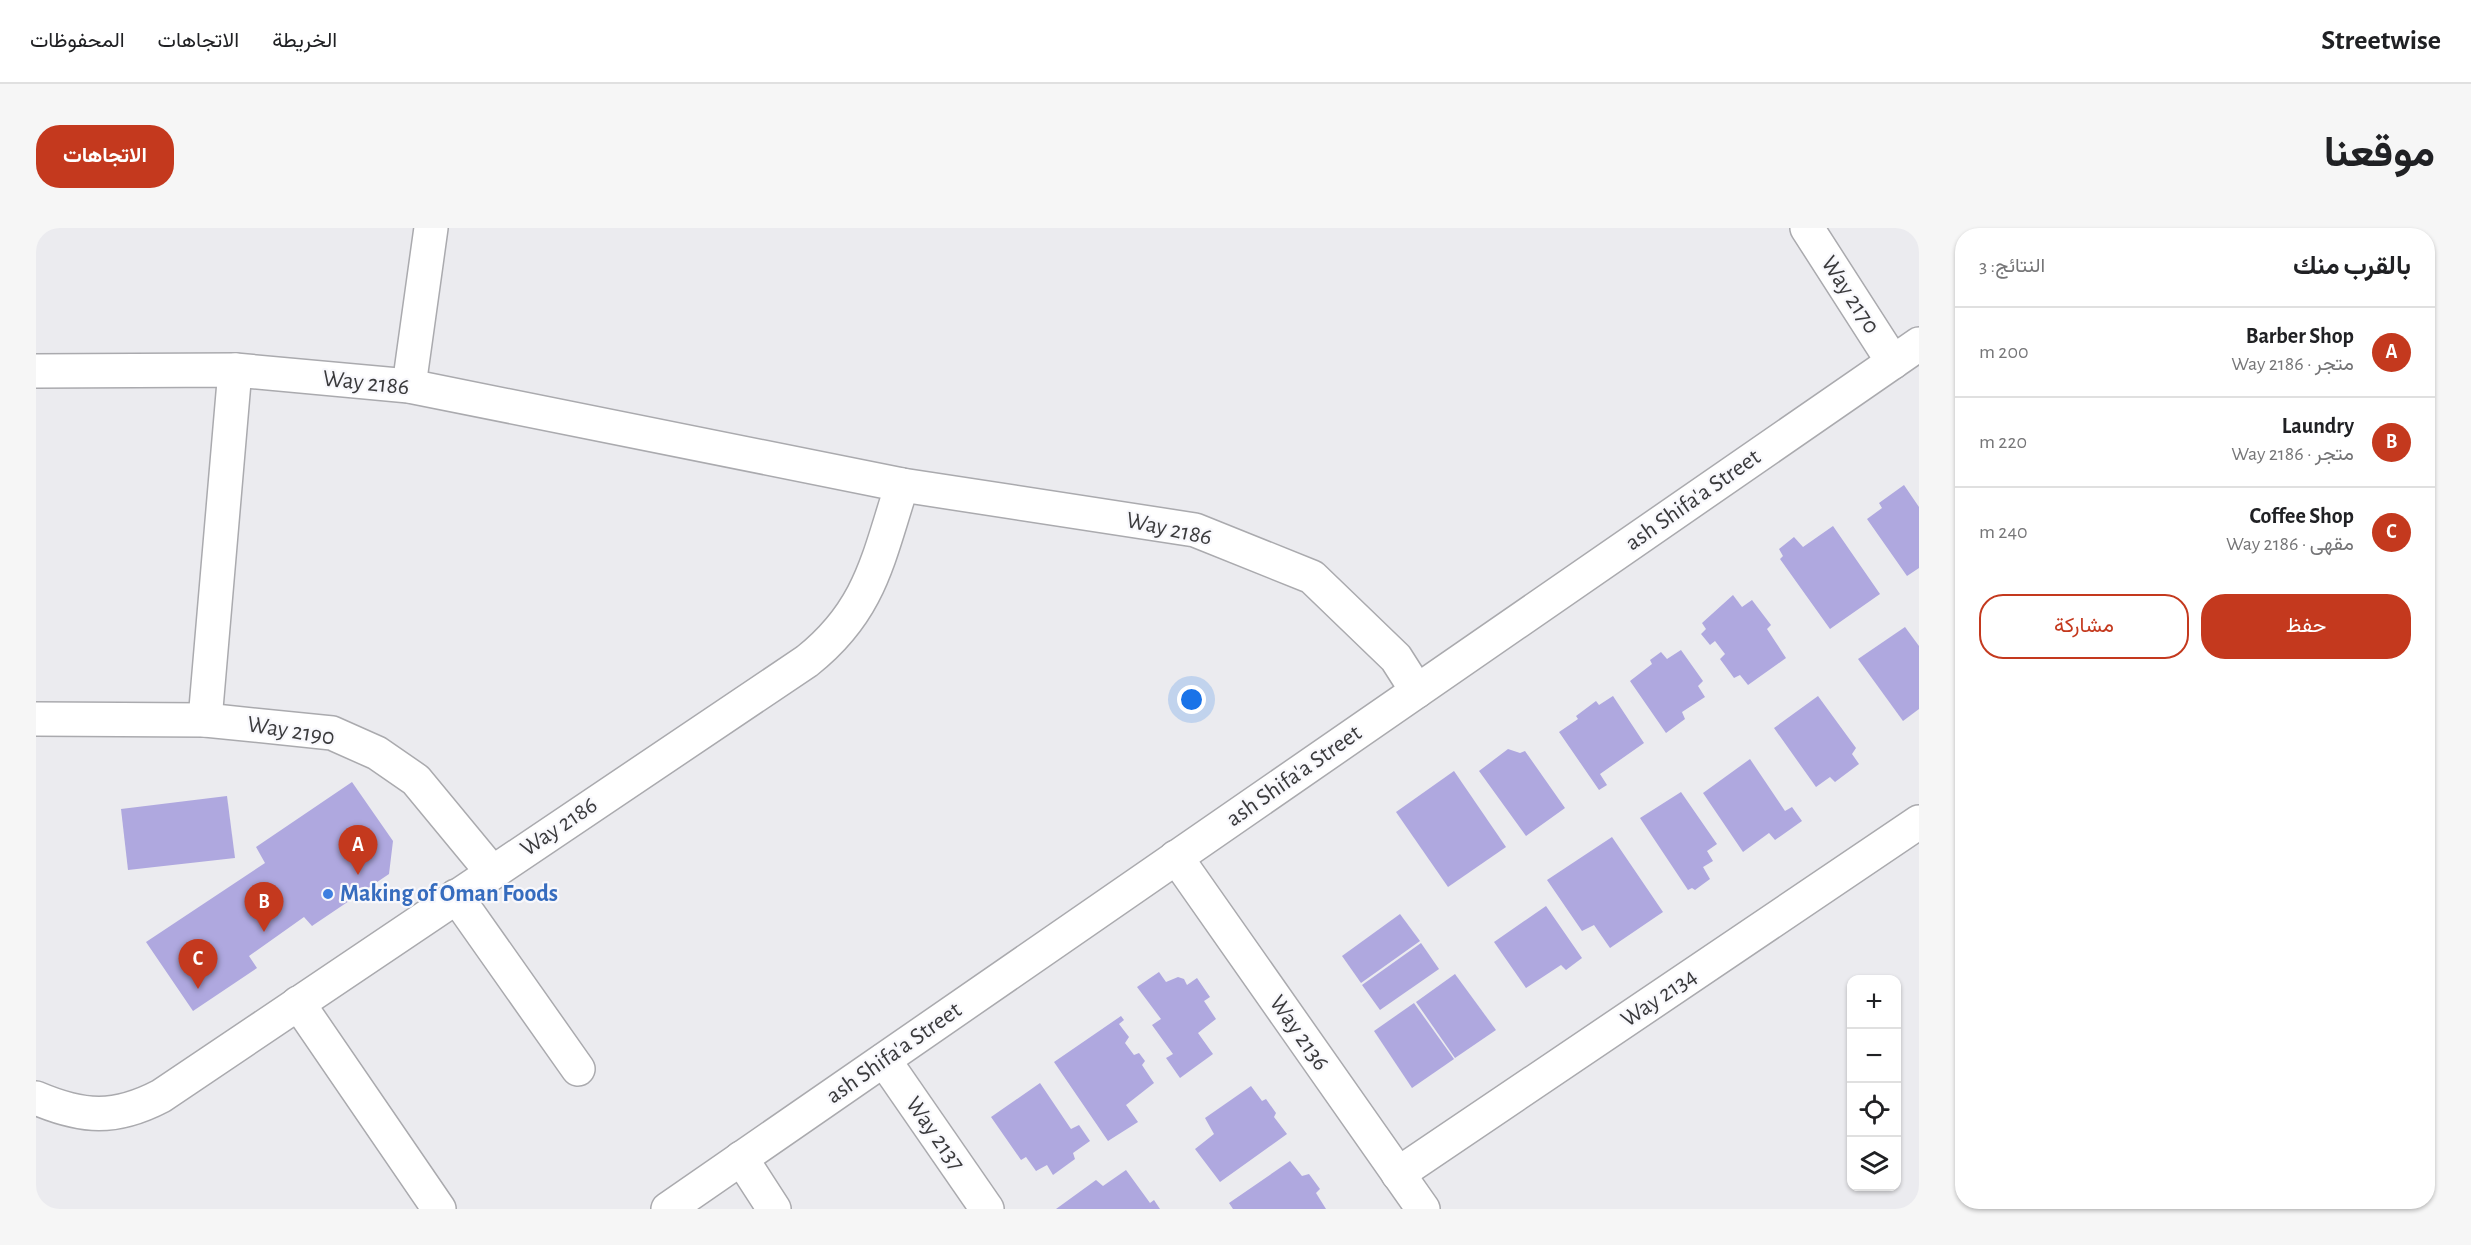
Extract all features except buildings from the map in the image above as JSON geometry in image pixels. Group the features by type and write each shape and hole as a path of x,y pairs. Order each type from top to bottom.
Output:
{"street":[{"path":"409,386 431,228"},
{"name":"Way 2170","path":"1807,228 1906,353"},
{"name":"ash Shifa'a Street","path":"668,1209 1906,353"},
{"name":"Way 2186","path":"36,370 235,370 409,386 902,485 1195,530 1312,577 1396,658 1417,691"},
{"path":"205,720 235,370"},
{"name":"Way 2186","path":"36,1098 62,1109 82,1113 123,1112 143,1106 161,1096 807,661 839,632 863,597 872,578 902,485"},
{"name":"Way 2190","path":"36,719 205,720 332,733 377,753 416,780 492,872"},
{"name":"Way 2134","path":"1398,1174 1919,822"},
{"name":"Way 2136","path":"1176,857 1423,1209"},
{"path":"456,896 578,1069"},
{"path":"298,1003 439,1209"},
{"name":"Way 2137","path":"884,1060 987,1209"},
{"path":"741,1158 774,1209"}],"place":[{"name":"Barber Shop","path":"358,875"},
{"name":"Making of Oman Foods","path":"328,894"},
{"name":"Laundry","path":"264,932"},
{"name":"Coffee Shop","path":"198,989"}]}
